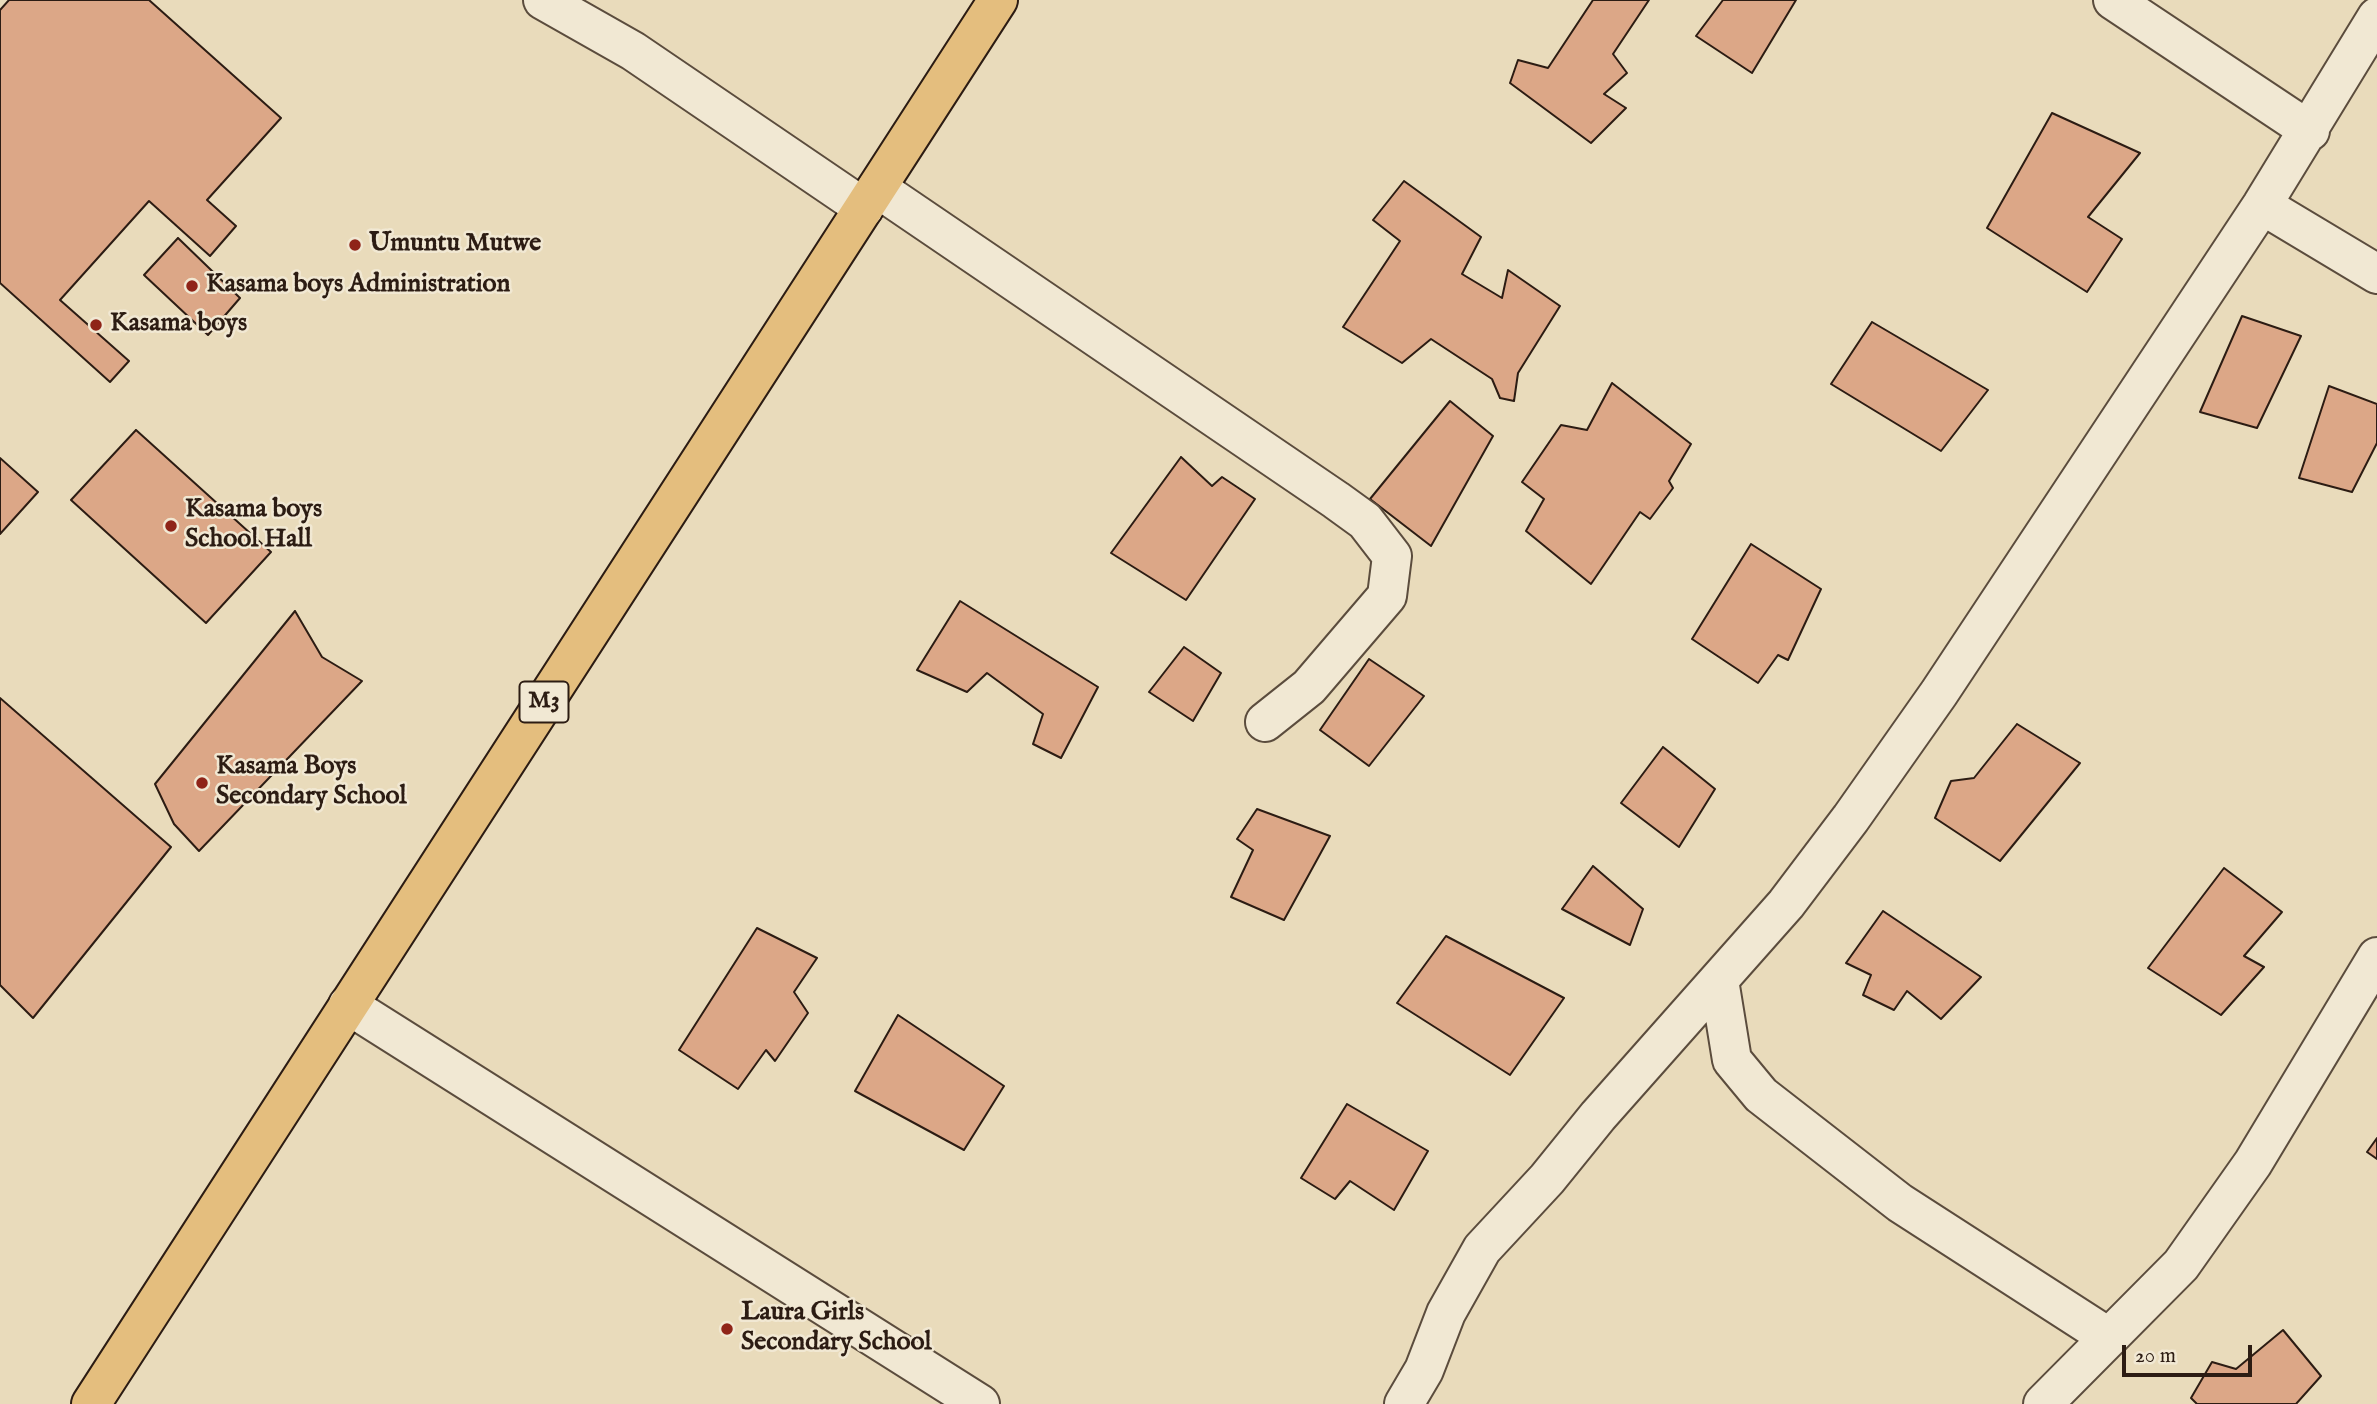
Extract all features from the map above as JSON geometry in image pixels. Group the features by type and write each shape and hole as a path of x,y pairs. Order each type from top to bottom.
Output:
{"main road":[{"name":"M3","path":"91,1404 998,0"}],"street":[{"path":"543,0 633,51 871,198 1336,500 1365,522 1392,556 1387,596 1309,687 1265,722"},
{"path":"2113,0 2310,131"},
{"path":"1404,1404 1423,1370 1446,1313 1482,1249 1547,1179 1786,904 1859,807 1939,693 2310,131 2377,17"},
{"path":"2262,205 2377,274"},
{"path":"2043,1404 2181,1265 2253,1163 2377,957"},
{"path":"1719,980 1732,1060 1761,1095 1900,1203 2108,1337"},
{"path":"348,1005 980,1404"}],"building":[{"path":"9,0 149,0 281,118 207,200 236,226 210,256 149,201 60,300 129,361 110,382 0,283 0,10"},
{"path":"1593,0 1649,0 1613,54 1627,73 1604,94 1626,108 1591,143 1510,83 1518,60 1548,68"},
{"path":"1723,0 1796,0 1752,73 1696,36"},
{"path":"2052,113 2140,153 2088,217 2122,239 2087,292 1987,228"},
{"path":"1404,181 1481,237 1462,274 1502,298 1508,270 1560,306 1518,373 1514,401 1500,398 1492,379 1431,339 1402,363 1343,327 1400,241 1373,220"},
{"name":"Kasama boys Administration","path":"178,238 240,298 208,335 144,275"},
{"path":"2242,316 2301,336 2257,428 2200,412"},
{"path":"1872,322 1988,390 1941,451 1831,384"},
{"path":"1612,383 1691,444 1669,481 1673,488 1650,519 1640,512 1591,584 1526,531 1544,499 1522,482 1561,425 1587,430"},
{"path":"2329,386 2377,404 2377,443 2352,492 2299,478"},
{"path":"1450,401 1493,436 1431,546 1370,499"},
{"name":"Kasama boys School Hall","path":"136,430 271,552 206,623 71,500"},
{"path":"1181,457 1212,486 1222,477 1255,499 1186,600 1111,553"},
{"path":"0,458 38,492 0,534"},
{"path":"1751,544 1821,589 1788,660 1778,655 1758,683 1692,639"},
{"path":"960,601 1098,687 1061,758 1033,744 1043,714 987,673 967,692 917,670"},
{"path":"295,611 322,657 362,681 199,851 174,824 155,784"},
{"path":"1184,647 1221,673 1193,721 1149,692"},
{"path":"1369,659 1424,696 1369,766 1320,730"},
{"path":"0,698 171,847 33,1018 0,985"},
{"path":"2017,724 2080,763 2000,861 1935,818 1951,781 1974,778"},
{"path":"1663,747 1715,789 1679,847 1621,803"},
{"path":"1257,809 1330,836 1284,920 1231,897 1253,850 1237,839"},
{"path":"1593,866 1643,909 1630,945 1562,909"},
{"path":"2224,868 2282,912 2244,956 2264,967 2221,1015 2148,968"},
{"path":"1883,911 1981,977 1941,1019 1907,991 1894,1010 1863,995 1871,975 1846,963"},
{"path":"757,928 817,958 794,992 808,1013 775,1061 766,1050 738,1089 679,1050"},
{"path":"1446,936 1564,998 1510,1075 1397,1003"},
{"path":"898,1015 1004,1086 964,1150 855,1091"},
{"path":"1347,1104 1428,1151 1394,1210 1350,1181 1335,1199 1301,1178"},
{"path":"2377,1138 2377,1159 2367,1152"},
{"path":"2283,1330 2321,1376 2296,1404 2197,1404 2191,1398 2212,1362 2236,1369"}],"place":[{"name":"Umuntu Mutwe","path":"355,245"},
{"name":"Kasama boys Administration","path":"192,286"},
{"name":"Kasama boys","path":"96,325"},
{"name":"Kasama boys School Hall","path":"171,526"},
{"name":"Kasama Boys Secondary School","path":"202,783"},
{"name":"Laura Girls Secondary School","path":"727,1329"}]}
